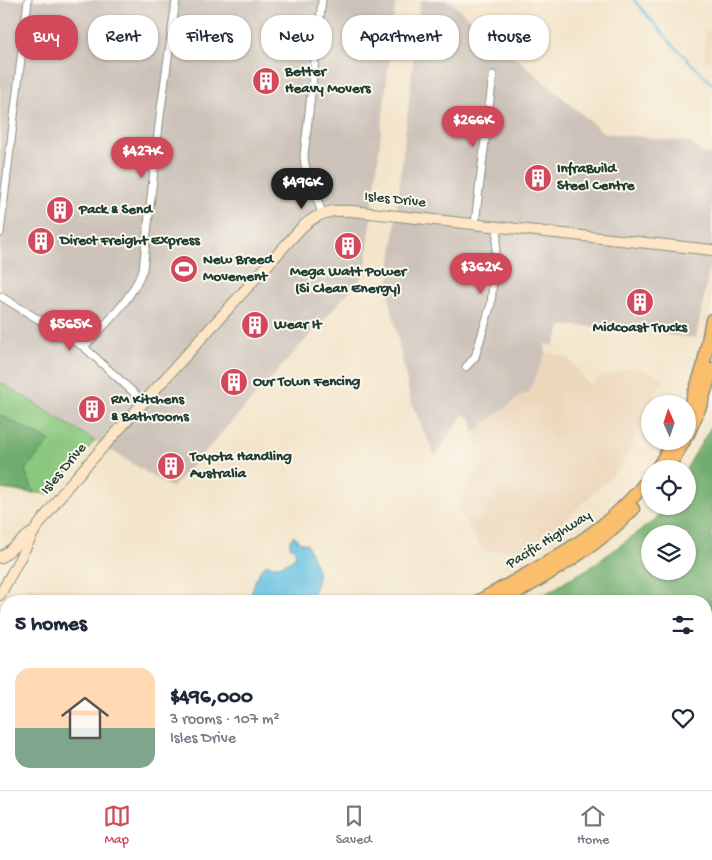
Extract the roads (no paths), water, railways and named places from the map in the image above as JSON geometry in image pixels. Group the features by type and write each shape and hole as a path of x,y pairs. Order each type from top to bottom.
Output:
{"highway":[{"path":"694,395 703,368 712,320"},
{"path":"696,416 712,369"},
{"name":"Pacific Highway","path":"490,595 577,545 600,529 621,510 641,487"},
{"name":"Pacific Highway","path":"512,595 604,537 641,501"}],"street":[{"path":"0,233 28,0"},
{"path":"84,347 117,313 135,288 143,269 160,116 176,0"},
{"path":"322,0 304,155 305,164 322,213"},
{"path":"475,224 492,75"},
{"name":"Isles Drive","path":"35,530 68,486 301,228 322,213 345,211 712,250"},
{"path":"466,367 475,357 491,304 498,226"},
{"path":"0,296 84,347 144,402"},
{"path":"0,558 35,530"},
{"path":"0,595 35,530"}],"water":[{"path":"294,535 299,542 307,544 314,560 317,579 312,595 252,595 256,580 263,567 267,564 282,565 296,556 295,550 290,546 290,541"}],"waterway":[{"path":"634,0 673,45 712,84"}],"place":[{"name":"Better Heavy Movers","path":"266,81"},
{"name":"InfraBuild Steel Centre","path":"538,178"},
{"name":"Pack & Send","path":"60,210"},
{"name":"Direct Freight Express","path":"41,241"},
{"name":"Mega Watt Power (Si Clean Energy)","path":"348,246"},
{"name":"New Breed Movement","path":"184,269"},
{"name":"Midcoast Trucks","path":"640,302"},
{"name":"Wear It","path":"255,325"},
{"name":"Our Town Fencing","path":"234,382"},
{"name":"RM Kitchens & Bathrooms","path":"92,409"},
{"name":"Toyota Handling Australia","path":"171,466"}]}
